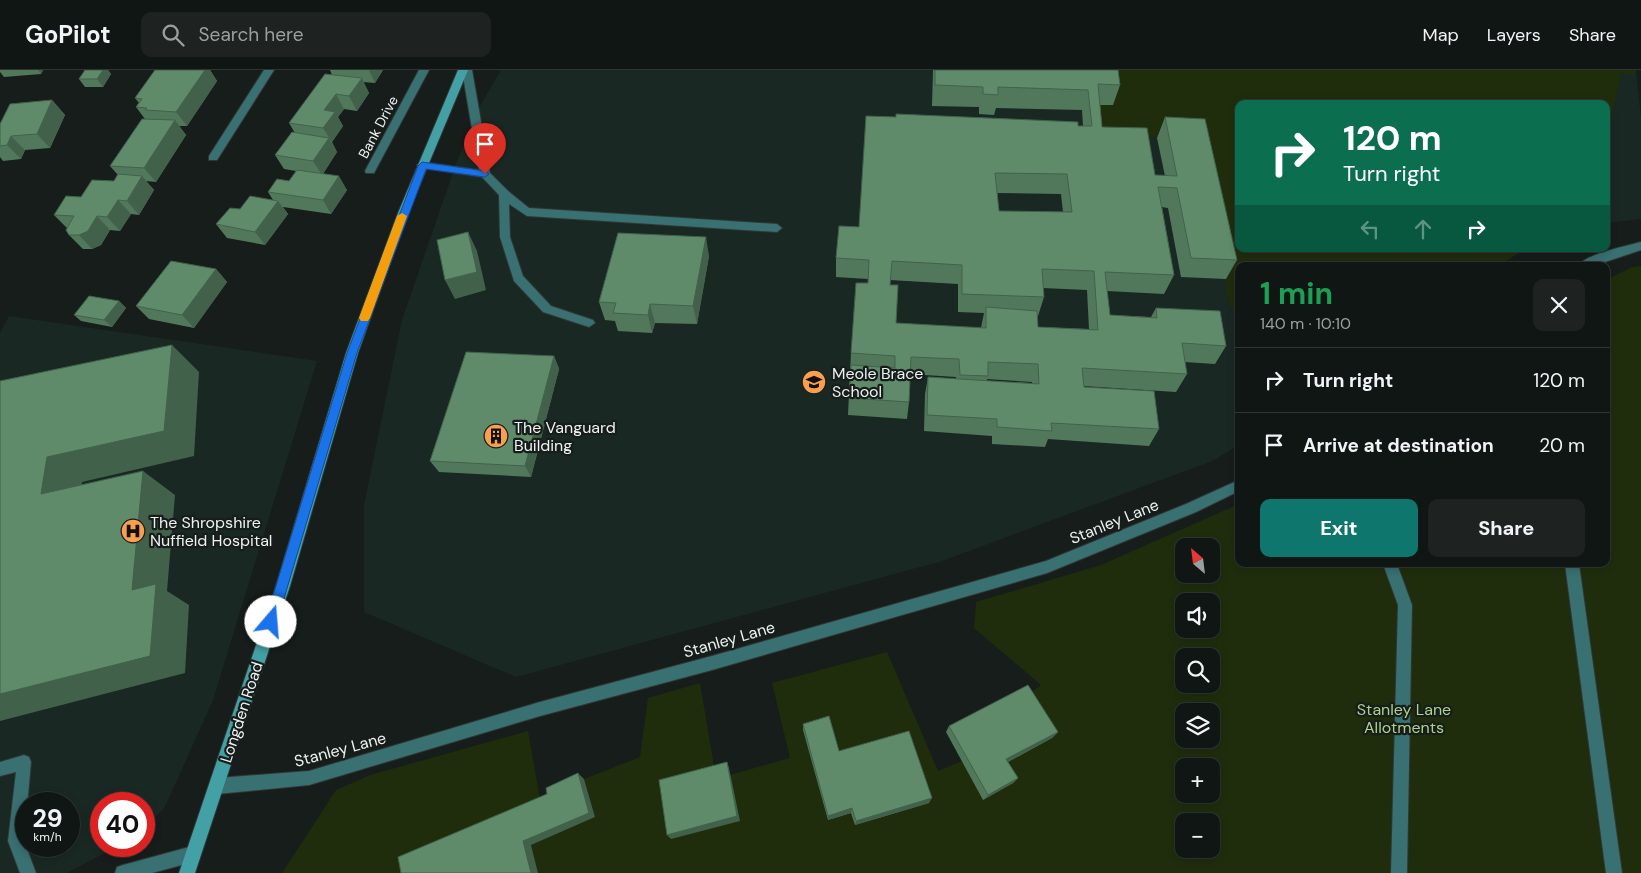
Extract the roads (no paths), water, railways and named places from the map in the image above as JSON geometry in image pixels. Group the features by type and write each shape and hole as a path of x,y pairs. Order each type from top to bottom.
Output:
{"street":[{"path":"213,158 269,70"},
{"name":"Bank Drive","path":"370,171 424,70"},
{"path":"465,70 485,174 504,194 527,212 776,228"},
{"name":"Longden Road","path":"186,873 217,786 283,586 352,353 422,166 465,70"},
{"path":"422,166 485,174"},
{"path":"504,194 505,237 518,278 547,309 589,324"},
{"path":"1592,262 1641,246"},
{"name":"Stanley Lane","path":"217,786 309,778 540,709 712,663 1047,567 1192,508 1235,487"},
{"path":"1391,567 1405,605 1399,873"},
{"path":"1572,567 1614,873"},
{"path":"0,769 24,762 16,842 28,873"},
{"path":"123,873 193,854"}],"place":[{"name":"Meole Brace School","path":"814,382"},
{"name":"The Vanguard Building","path":"496,436"},
{"name":"The Shropshire Nuffield Hospital","path":"133,531"}],"park label":[{"name":"Stanley Lane Allotments","path":"1404,718"}]}
